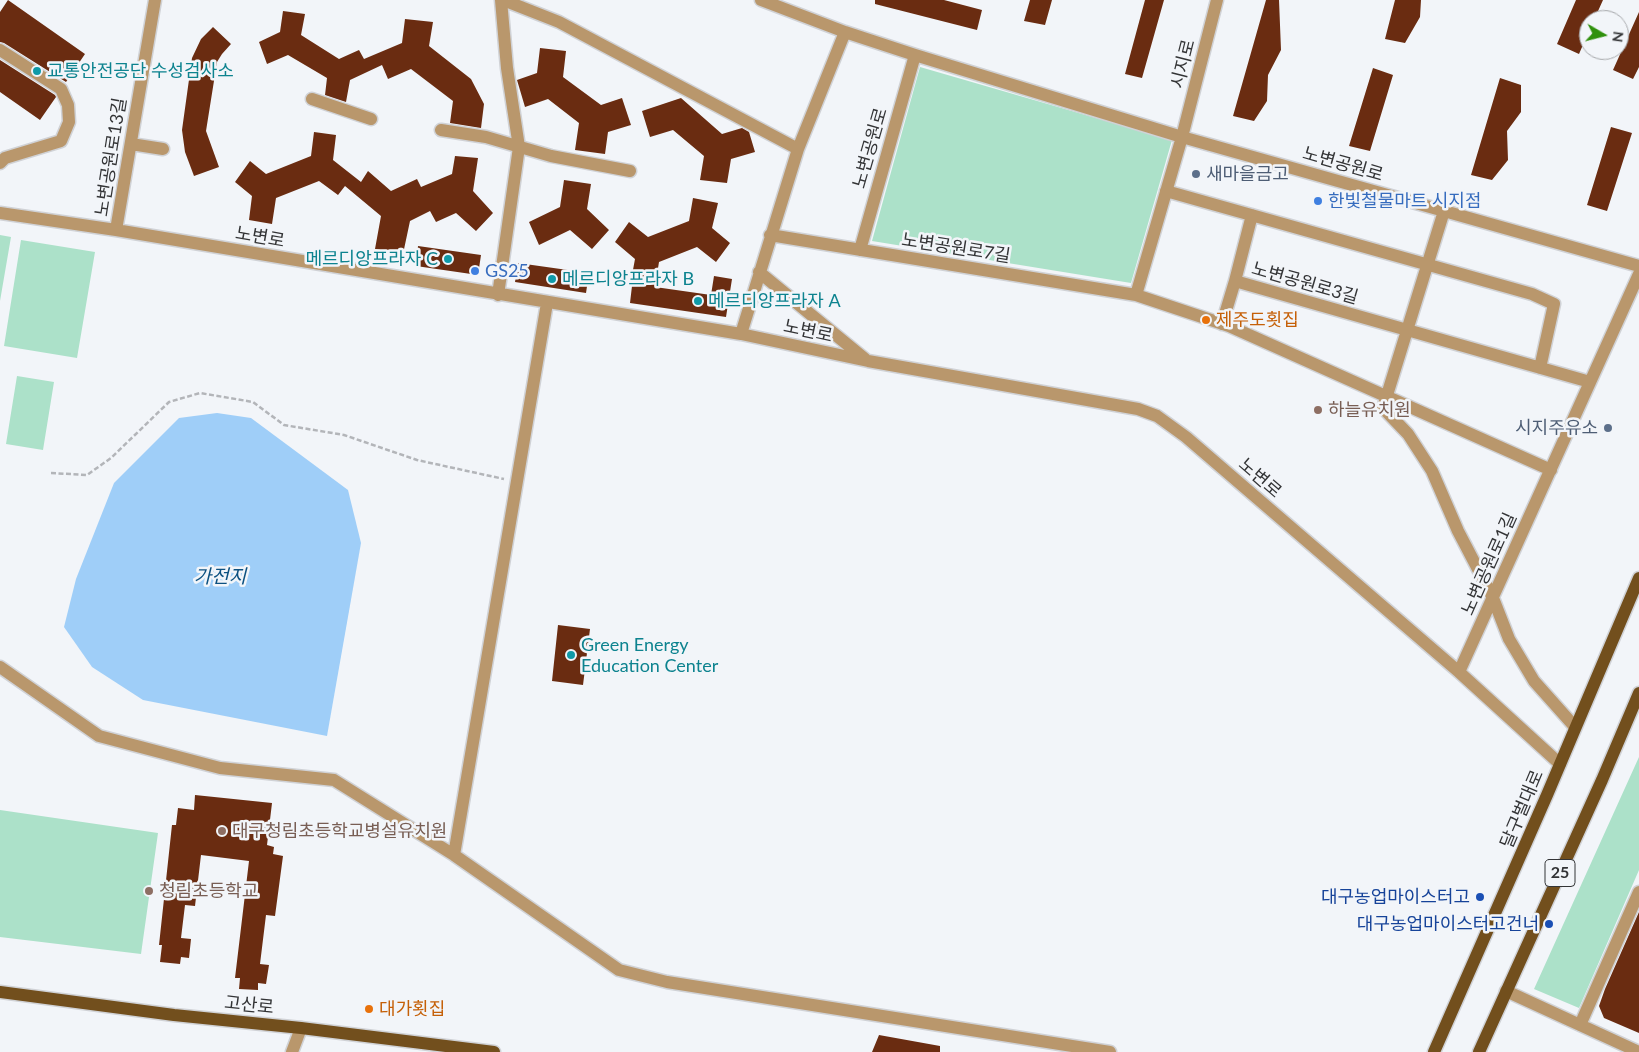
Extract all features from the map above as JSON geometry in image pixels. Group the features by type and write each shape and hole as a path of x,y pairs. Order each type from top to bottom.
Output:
{"main road":[{"name":"달구벌대로","path":"1434,1052 1639,578"},
{"name":"25","path":"1479,1052 1602,780 1639,693"},
{"name":"고산로","path":"0,992 174,1015 301,1028 494,1052"}],"street":[{"name":"노변공원로13길","path":"116,230 155,0"},
{"path":"498,294 519,147 507,68 502,0 559,22 798,149"},
{"name":"노변공원로","path":"761,0 915,56 1182,136 1639,266"},
{"name":"시지로","path":"1182,136 1218,0"},
{"path":"741,334 798,149 845,32"},
{"path":"0,50 61,89 68,105 69,122 61,141 2,159"},
{"name":"노변공원로","path":"860,250 915,56"},
{"path":"312,99 372,119"},
{"path":"441,130 486,137 551,156 630,171"},
{"path":"1182,136 1136,296 1222,324 1551,470"},
{"path":"131,144 163,149"},
{"path":"1166,191 1532,294 1554,304 1540,368"},
{"path":"1444,211 1426,264 1383,408 1408,434 1432,471 1458,531 1493,598 1509,639 1534,681 1575,727"},
{"name":"노변로","path":"0,213 116,230 741,334 868,361 1138,409 1157,416 1186,437 1459,672 1560,764"},
{"path":"1236,281 1252,215"},
{"name":"노변공원로7길","path":"770,235 1136,296"},
{"name":"노변로","path":"759,272 868,361"},
{"name":"노변공원로1길","path":"1459,672 1639,274"},
{"name":"노변공원로3길","path":"1222,324 1236,281 1407,330"},
{"path":"454,855 547,303"},
{"path":"1407,330 1590,382"},
{"path":"0,666 99,736 220,768 334,780 454,855 619,970 667,982 1110,1052"},
{"path":"1580,1025 1639,892"},
{"path":"1506,991 1639,1052"},
{"path":"292,1052 301,1028"}],"path":[{"path":"51,473 87,475 111,458 169,402 200,393 253,402 284,425 344,435 417,460 518,482"}],"green space":[{"path":"920,67 1172,140 1131,283 872,241"},
{"path":"0,235 11,237 0,301"},
{"path":"21,240 95,252 77,358 4,346"},
{"path":"17,376 54,382 43,450 6,444"},
{"path":"1639,757 1639,870 1579,1008 1534,989"},
{"path":"0,810 158,833 141,954 0,937"}],"water":[{"name":"가전지","path":"217,413 251,418 348,490 361,543 327,736 143,700 92,667 64,627 76,579 114,483 179,418"}],"building":[{"path":"8,0 85,54 66,82 0,42 0,12"},
{"path":"875,0 944,0 982,10 977,30 875,4"},
{"path":"1030,0 1052,0 1045,25 1024,21"},
{"path":"1145,0 1164,0 1142,78 1125,74"},
{"path":"1266,0 1279,0 1281,50 1268,75 1267,101 1254,121 1233,116"},
{"path":"1395,0 1421,0 1420,17 1405,43 1385,39"},
{"path":"1576,0 1603,0 1598,10 1579,10 1579,54 1557,44"},
{"path":"283,11 305,14 301,35 339,59 359,50 364,59 402,43 405,19 433,22 429,46 471,79 484,104 481,128 450,123 453,101 411,69 388,79 382,65 350,80 346,102 325,95 327,78 288,55 267,64 259,42 280,32"},
{"path":"1639,12 1639,67 1633,79 1613,70 1617,60 1629,60 1629,34"},
{"path":"213,27 231,44 217,62 206,131 219,167 194,176 185,152 182,130 192,58 201,39"},
{"path":"540,48 566,51 563,77 601,105 622,98 631,125 608,132 605,154 575,150 579,123 548,99 525,107 517,80 537,73"},
{"path":"0,60 55,95 56,97 40,120 0,92"},
{"path":"1373,68 1393,75 1370,151 1349,146"},
{"path":"1500,78 1521,85 1521,112 1507,131 1508,160 1492,180 1471,175"},
{"path":"681,98 722,134 742,128 749,132 755,152 731,159 727,183 700,180 704,156 673,130 650,137 642,111"},
{"path":"1611,127 1632,133 1607,211 1587,205"},
{"path":"314,132 336,135 333,160 361,182 368,171 391,191 417,179 421,187 452,174 455,156 478,158 473,191 493,213 476,231 456,213 436,222 430,211 410,221 403,254 375,249 381,216 345,186 338,195 319,181 276,198 272,224 249,220 252,196 235,182 250,161 266,174 311,156"},
{"path":"564,180 591,184 587,209 609,230 592,249 570,230 539,245 529,222 560,207"},
{"path":"693,198 718,203 712,228 730,243 716,262 697,247 659,262 655,287 711,295 714,276 732,279 726,317 630,303 632,286 630,286 635,259 615,242 629,222 648,237 689,221"},
{"name":"메르디앙프라자 C","path":"418,246 481,255 478,275 416,266"},
{"name":"메르디앙프라자 B","path":"518,263 589,273 586,293 515,282"},
{"name":"Green Energy Education Center","path":"558,625 590,629 583,685 552,681"},
{"path":"195,795 272,803 267,845 274,847 273,854 283,856 275,916 266,915 260,964 269,965 266,984 258,983 258,990 239,989 240,978 235,978 249,861 201,855 195,906 185,905 181,938 191,939 189,958 181,957 180,964 160,962 162,945 159,945 172,825 176,825 178,808 194,810"},
{"path":"1639,912 1639,1033 1604,1018 1599,1006"},
{"path":"879,1035 940,1046 940,1052 872,1052"}],"place":[{"name":"교통안전공단 수성검사소","path":"37,71"},
{"name":"새마을금고","path":"1196,174"},
{"name":"한빛철물마트 시지점","path":"1318,201"},
{"name":"메르디앙프라자 C","path":"448,259"},
{"name":"GS25","path":"475,271"},
{"name":"메르디앙프라자 B","path":"552,279"},
{"name":"메르디앙프라자 A","path":"698,301"},
{"name":"제주도횟집","path":"1206,320"},
{"name":"하늘유치원","path":"1318,410"},
{"name":"시지주유소","path":"1608,428"},
{"name":"Green Energy Education Center","path":"571,655"},
{"name":"대구청림초등학교병설유치원","path":"222,831"},
{"name":"청림초등학교","path":"149,891"},
{"name":"대구농업마이스터고","path":"1480,897"},
{"name":"대구농업마이스터고건너","path":"1549,924"},
{"name":"대가횟집","path":"369,1009"}]}
